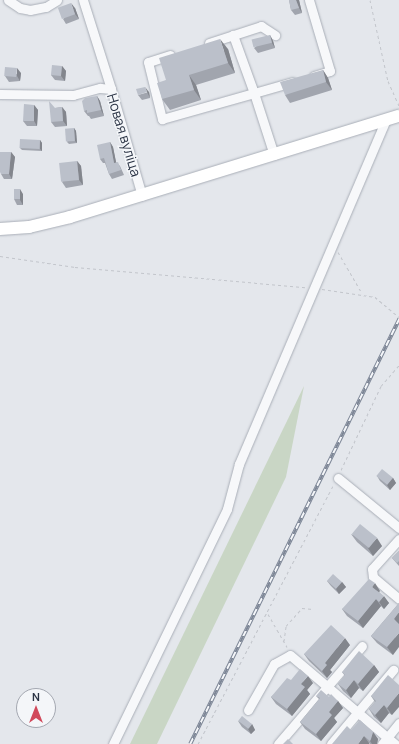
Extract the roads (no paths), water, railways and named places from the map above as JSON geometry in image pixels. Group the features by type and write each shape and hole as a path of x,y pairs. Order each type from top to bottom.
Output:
{"main road":[{"path":"0,229 29,227 142,196 392,118 399,107"}],"street":[{"path":"8,0 20,8 30,10 46,7 57,0"},
{"path":"83,0 111,89"},
{"path":"177,53 148,62 162,119 330,71 309,0"},
{"path":"198,46 261,26 275,35"},
{"path":"234,35 274,155"},
{"name":"Новая вуліца","path":"0,94 73,95 100,88 111,89 142,196"},
{"path":"112,744 227,509 239,464 334,244 392,118"},
{"path":"338,478 399,528"},
{"path":"399,539 372,569 373,577 399,599"},
{"path":"278,744 362,646"},
{"path":"248,710 274,664 290,655 329,686 358,712 384,740 395,744"},
{"path":"331,744 393,670"},
{"path":"384,740 399,723"}],"railway":[{"path":"190,744 399,319"}]}
